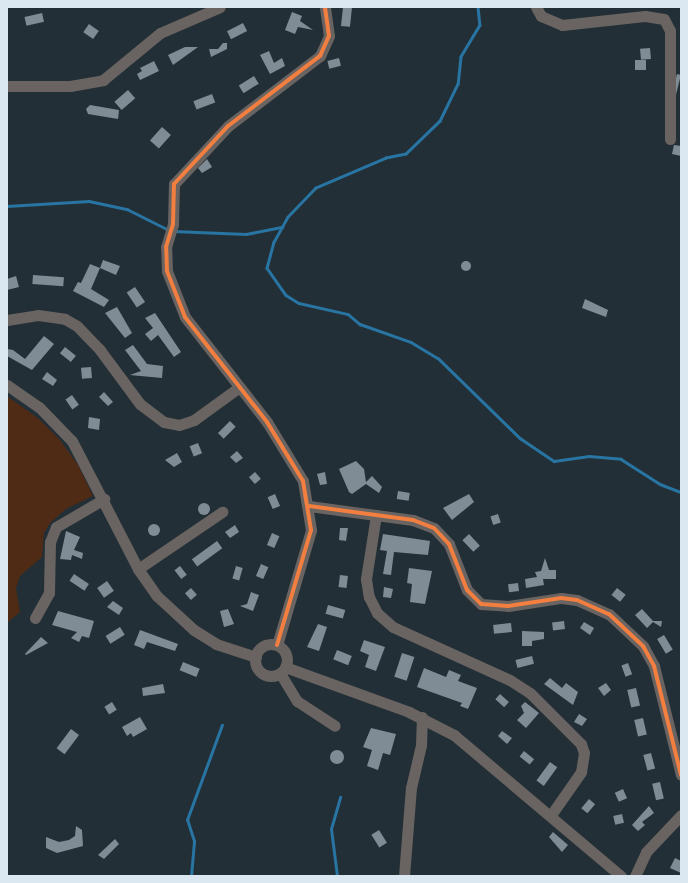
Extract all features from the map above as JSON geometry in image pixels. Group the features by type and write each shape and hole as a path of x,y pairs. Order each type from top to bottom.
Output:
{"street":[{"path":"7,86 70,86 103,80 160,33 220,7"},
{"path":"277,645 306,554 311,530 309,506 303,481 288,451 238,388 185,317 168,271 166,247 173,224 174,184 228,126 320,56 328,36 324,22 325,7"},
{"path":"536,7 541,16 562,25 645,16 664,19 670,31 670,139"},
{"path":"7,320 38,315 65,319 77,326 100,350 140,404 164,422 179,425 194,420 238,388"},
{"path":"7,385 39,407 62,429 80,454 138,569 158,596 194,630 234,652 256,657"},
{"path":"35,618 49,593 50,542 56,527 104,499"},
{"path":"309,506 413,520 434,528 449,544 467,590 481,604 508,606 560,598 577,600 609,614 642,646 650,658 677,742 681,775"},
{"path":"138,569 222,512"},
{"path":"376,515 366,579 369,597 377,613 393,627 510,680 530,693 581,744 584,753 581,772 551,815"},
{"path":"256,657 265,646 277,645"},
{"path":"277,645 286,655 283,670 297,701 335,726"},
{"path":"256,657 258,667 265,674 283,670 422,717 460,739 621,876"},
{"path":"404,876 411,788 420,744 422,717"},
{"path":"635,876 646,852 681,815"}],"shaded area":[{"path":"7,396 39,419 60,440 78,465 93,496 66,509 50,523 44,533 42,557 20,576 16,588 20,612 7,623"}],"building":[{"path":"343,7 352,8 350,27 341,26"},
{"path":"292,12 302,16 300,21 313,30 298,27 295,34 285,30"},
{"path":"42,13 44,22 26,26 24,17"},
{"path":"243,23 247,31 231,39 227,31"},
{"path":"89,24 99,31 93,39 83,32"},
{"path":"223,43 227,43 227,49 211,57 209,49 218,49"},
{"path":"185,47 198,47 173,65 168,55"},
{"path":"650,48 651,59 641,60 640,49"},
{"path":"269,51 274,63 282,58 285,66 270,74 260,55"},
{"path":"339,58 341,66 329,69 327,61"},
{"path":"635,60 646,60 646,70 635,70"},
{"path":"154,61 159,71 140,80 137,74 142,71 140,68"},
{"path":"677,74 681,75 675,98 671,97"},
{"path":"254,76 259,84 244,93 239,86"},
{"path":"128,90 135,98 122,110 114,102"},
{"path":"212,94 215,102 197,110 193,101"},
{"path":"90,105 119,110 118,119 88,114 86,109"},
{"path":"162,127 171,135 159,148 150,140"},
{"path":"674,145 681,146 681,156 672,154"},
{"path":"207,159 212,167 202,173 198,168"},
{"path":"103,260 120,266 116,275 100,268"},
{"path":"464,261 468,261 470,262 470,270 464,271 461,268 461,264"},
{"path":"90,264 100,268 91,289 109,300 104,307 73,291 78,282 81,283"},
{"path":"33,275 64,277 63,286 32,284"},
{"path":"16,276 19,287 7,290 7,279"},
{"path":"135,287 145,302 137,308 127,293"},
{"path":"585,299 608,310 606,317 582,308"},
{"path":"117,307 132,333 125,338 105,313"},
{"path":"155,313 181,352 174,357 158,335 151,341 145,334 153,328 145,318"},
{"path":"44,336 54,344 32,370 7,356 7,349 13,350 25,359"},
{"path":"133,345 147,364 163,366 162,378 130,375 141,371 125,350"},
{"path":"65,347 76,356 71,362 60,353"},
{"path":"91,367 92,378 82,379 81,368"},
{"path":"47,372 57,380 53,386 42,379"},
{"path":"104,392 113,402 108,406 99,397"},
{"path":"72,395 79,405 72,409 65,400"},
{"path":"89,417 100,419 99,430 88,428"},
{"path":"230,421 236,427 224,439 218,433"},
{"path":"198,443 202,453 194,457 190,446"},
{"path":"237,451 243,458 236,463 230,457"},
{"path":"177,453 182,462 174,467 165,460"},
{"path":"356,461 364,469 366,482 372,476 382,487 379,493 366,484 352,494 349,492 339,469"},
{"path":"255,472 261,479 255,484 249,477"},
{"path":"325,472 327,484 320,485 317,474"},
{"path":"398,491 410,493 409,501 397,499"},
{"path":"275,494 280,506 273,509 268,497"},
{"path":"469,494 474,502 452,520 443,508"},
{"path":"206,503 209,504 209,514 202,515 199,514 198,507 199,504"},
{"path":"498,514 501,523 493,525 490,516"},
{"path":"156,524 159,525 159,535 152,536 149,535 148,528 149,525"},
{"path":"235,525 239,532 230,538 225,532"},
{"path":"340,528 348,528 346,541 339,540"},
{"path":"66,531 80,537 74,550 83,553 82,559 72,555 71,560 60,559"},
{"path":"272,533 279,536 274,548 267,545"},
{"path":"383,534 430,541 428,555 394,552 391,575 383,574 387,551 380,550"},
{"path":"469,534 480,546 473,552 462,540"},
{"path":"217,541 222,548 197,567 192,559"},
{"path":"545,558 549,570 556,570 556,579 543,579 544,585 526,588 525,579 537,577 535,572 541,571"},
{"path":"261,564 268,567 263,579 256,576"},
{"path":"180,566 187,575 181,579 174,570"},
{"path":"236,566 243,568 239,580 232,578"},
{"path":"409,568 432,571 425,604 410,602 412,584 407,583"},
{"path":"74,574 89,584 84,591 70,581"},
{"path":"340,575 348,576 346,588 339,587"},
{"path":"107,581 114,591 104,598 97,588"},
{"path":"518,583 519,591 509,592 508,584"},
{"path":"384,587 393,589 391,598 383,597"},
{"path":"191,588 197,595 191,600 185,593"},
{"path":"617,588 626,595 620,602 611,595"},
{"path":"251,592 259,595 253,611 240,606 247,604"},
{"path":"113,601 123,608 119,615 107,607"},
{"path":"328,605 345,610 343,619 326,614"},
{"path":"228,609 234,624 224,627 220,611"},
{"path":"642,609 653,621 662,621 661,627 653,622 647,628 635,615"},
{"path":"58,611 94,621 89,638 82,636 79,642 71,638 77,632 52,625"},
{"path":"564,621 565,629 553,630 552,622"},
{"path":"584,622 594,628 590,635 580,628"},
{"path":"511,623 512,632 494,634 493,625"},
{"path":"318,624 327,627 319,651 307,647"},
{"path":"120,627 125,635 110,644 106,636"},
{"path":"140,630 178,644 175,651 147,642 144,649 134,645"},
{"path":"522,631 544,632 544,639 532,641 532,646 522,646"},
{"path":"664,635 673,650 666,654 657,639"},
{"path":"41,637 48,643 26,655 25,654"},
{"path":"364,640 385,647 376,671 365,667 369,655 360,651"},
{"path":"337,650 352,656 348,665 333,659"},
{"path":"402,653 414,657 407,681 394,677"},
{"path":"532,656 534,664 517,668 516,660"},
{"path":"183,662 200,669 196,677 180,670"},
{"path":"628,663 632,674 626,677 621,665"},
{"path":"424,668 446,677 449,670 461,675 458,681 477,688 468,709 460,706 462,703 417,687"},
{"path":"550,678 562,688 566,683 578,692 573,705 544,684"},
{"path":"606,683 611,690 604,696 598,688"},
{"path":"163,684 165,693 143,696 142,688"},
{"path":"636,688 640,706 631,708 627,690"},
{"path":"500,694 509,702 504,707 495,699"},
{"path":"112,702 117,710 109,714 104,707"},
{"path":"525,702 539,713 526,728 517,720 524,713 521,706"},
{"path":"579,714 587,719 582,726 574,722"},
{"path":"140,717 147,729 133,737 131,733 127,736 122,727"},
{"path":"643,718 647,735 638,737 634,720"},
{"path":"371,728 396,734 390,755 383,753 378,770 367,766 372,750 363,747"},
{"path":"71,729 79,735 65,754 57,748"},
{"path":"502,731 512,738 507,744 498,736"},
{"path":"334,750 340,750 344,754 344,760 340,764 334,764 330,760 330,754"},
{"path":"524,751 534,759 530,765 520,756"},
{"path":"651,753 655,768 647,771 643,755"},
{"path":"550,762 557,767 544,786 536,781"},
{"path":"660,782 664,799 656,800 652,784"},
{"path":"623,789 627,798 619,802 615,793"},
{"path":"589,799 595,804 587,813 581,808"},
{"path":"649,806 654,813 642,822 645,825 638,831 632,825"},
{"path":"622,814 624,823 615,825 613,816"},
{"path":"76,826 82,830 83,846 57,853 46,848 46,837 59,842 69,840 75,836"},
{"path":"379,830 387,843 379,847 371,835"},
{"path":"553,832 568,845 562,852 549,837"},
{"path":"115,839 119,844 104,859 98,855"},
{"path":"675,858 681,861 681,873 670,868"}],"waterway":[{"path":"478,7 480,25 461,57 458,84 440,121 406,154 386,158 316,188 288,217 274,242 267,268 286,295 299,303 348,314 360,324 411,342 438,358 520,438 554,461 589,456 621,459 660,484 681,492"},
{"path":"7,206 89,201 127,209 169,230"},
{"path":"173,231 246,234 282,227"},
{"path":"191,876 194,841 187,820 222,725"},
{"path":"337,876 331,829 340,797"}],"cycle path":[{"path":"277,645 311,530 303,481 267,422 185,317 167,271 166,247 173,224 174,184 228,126 320,56 329,36 325,7"},
{"path":"309,506 413,520 434,528 449,544 467,590 481,604 508,606 561,598 577,600 609,614 643,646 654,666 681,775"}]}
